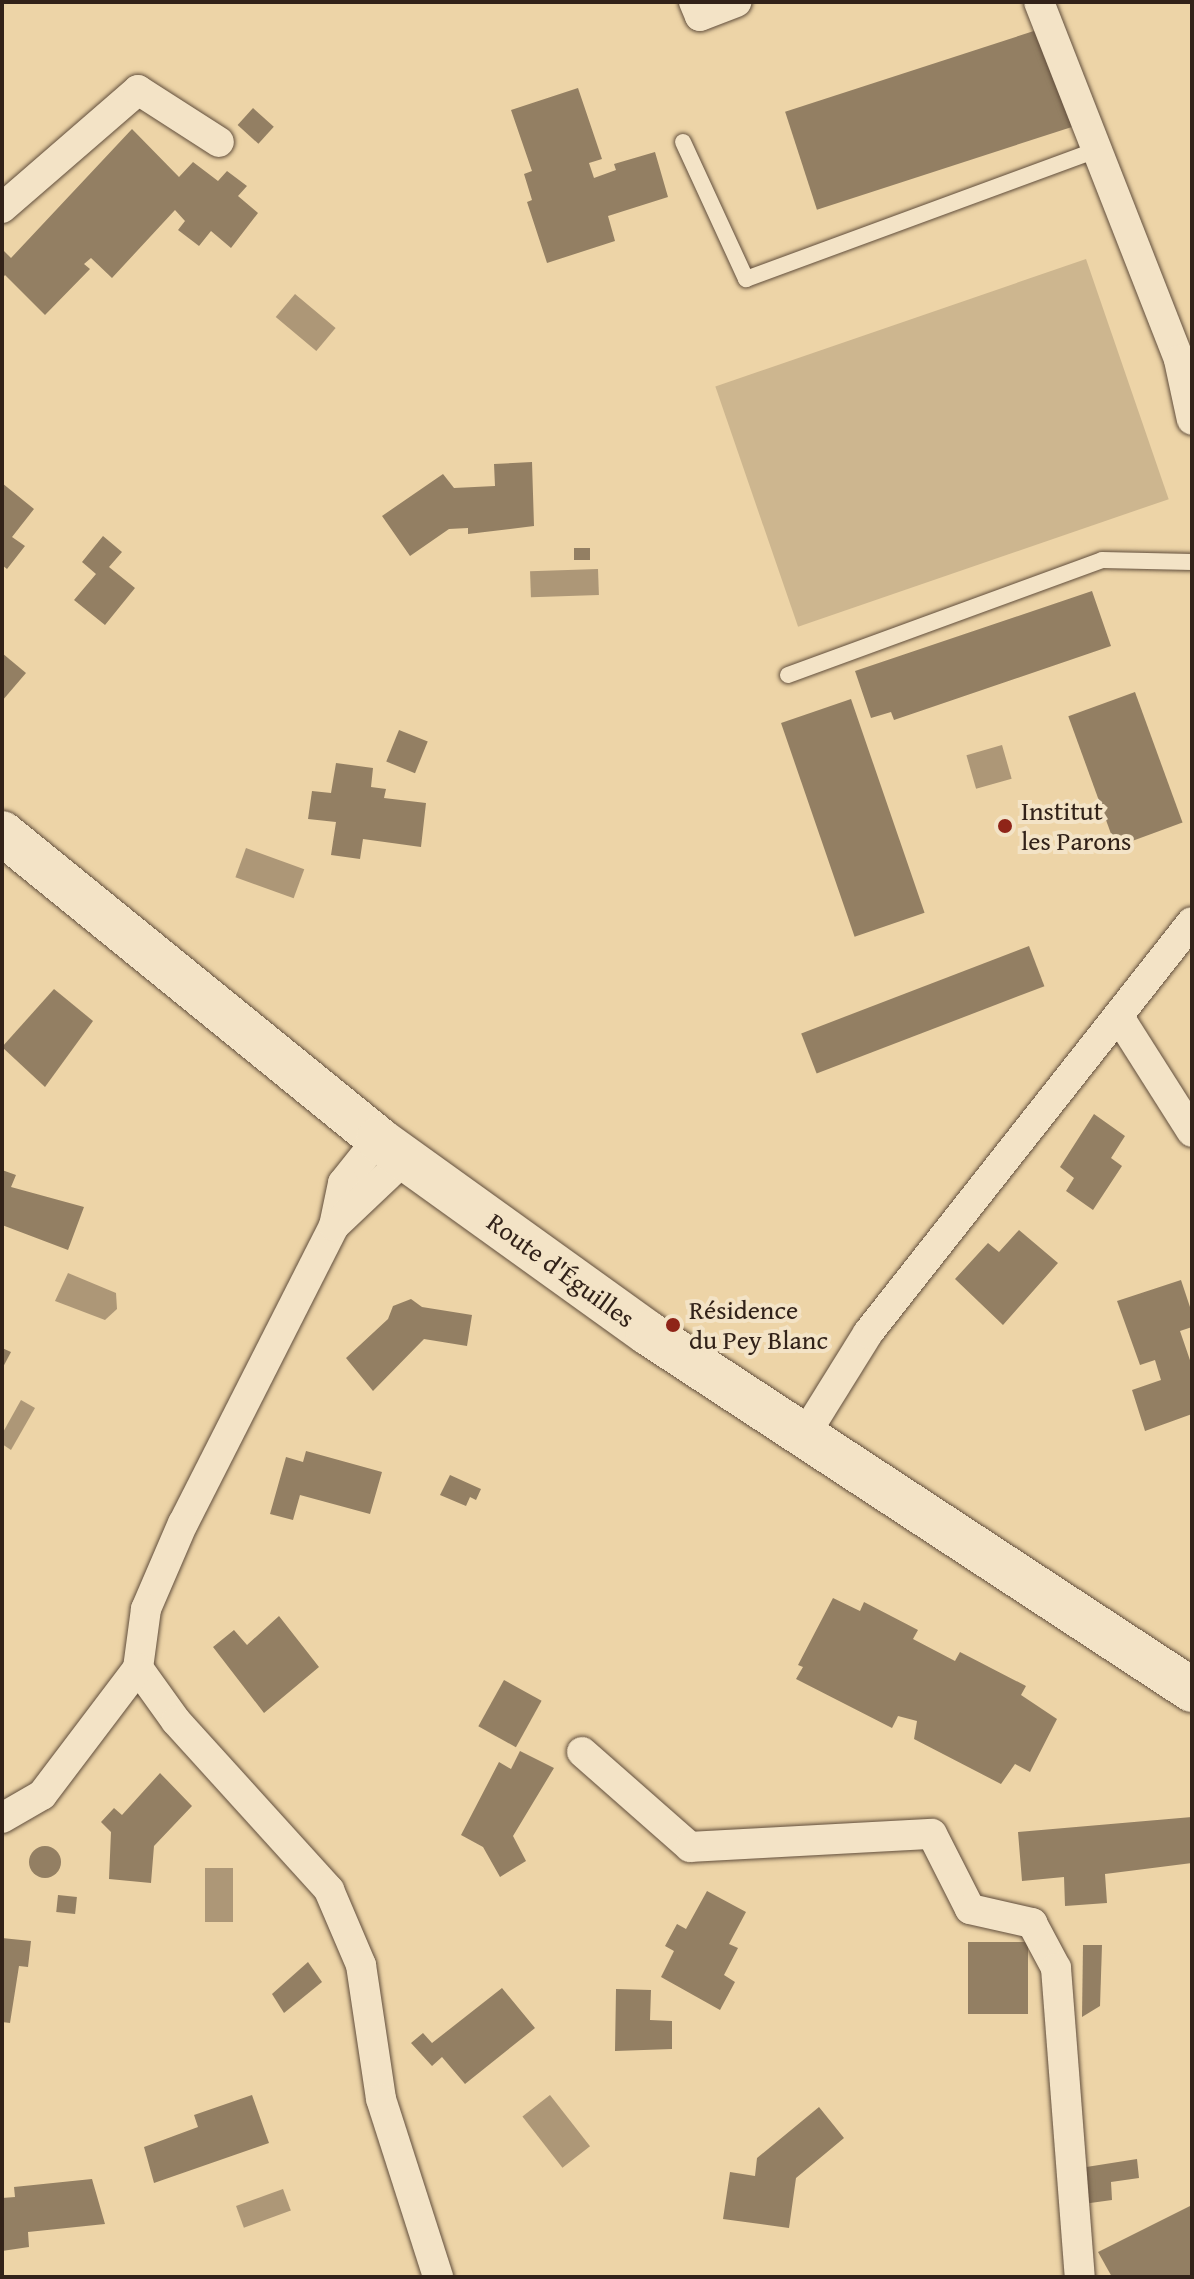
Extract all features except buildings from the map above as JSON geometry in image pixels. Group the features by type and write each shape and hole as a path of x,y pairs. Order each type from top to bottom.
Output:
{"street":[{"path":"694,2 700,16 736,2"},
{"path":"1039,2 1179,360 1192,420"},
{"path":"2,208 138,90 219,142"},
{"name":"Route d'Éguilles","path":"2,833 392,1148 648,1333 1192,1690"},
{"path":"804,1436 868,1333 1030,1122 1119,1017 1192,922"},
{"path":"1119,1017 1192,1132"},
{"path":"2,1818 42,1795 138,1668 146,1609 183,1523 334,1226 392,1148"},
{"path":"138,1668 176,1721 329,1890 361,1965 381,2099 438,2277"},
{"path":"582,1752 690,1847 932,1834 970,1909 1032,1923 1056,1968 1080,2277"}],"lane":[{"path":"683,142 746,279 1097,150"},
{"path":"788,675 1102,560 1192,562"}],"shaded area":[{"path":"1086,259 1169,499 798,627 715,387"},
{"path":"295,294 336,328 316,351 276,317"},
{"path":"598,569 599,595 531,597 530,571"},
{"path":"1002,745 1012,779 976,789 966,755"},
{"path":"246,848 304,869 294,898 235,877"},
{"path":"68,1273 116,1293 117,1309 105,1320 55,1301"},
{"path":"21,1400 35,1408 11,1450 2,1444 2,1434"},
{"path":"205,1868 233,1868 233,1922 205,1922"},
{"path":"550,2095 590,2146 562,2168 522,2117"},
{"path":"283,2189 291,2211 244,2228 236,2206"}],"place":[{"name":"Institut les Parons","path":"1005,826"},
{"name":"Résidence du Pey Blanc","path":"673,1325"}]}
